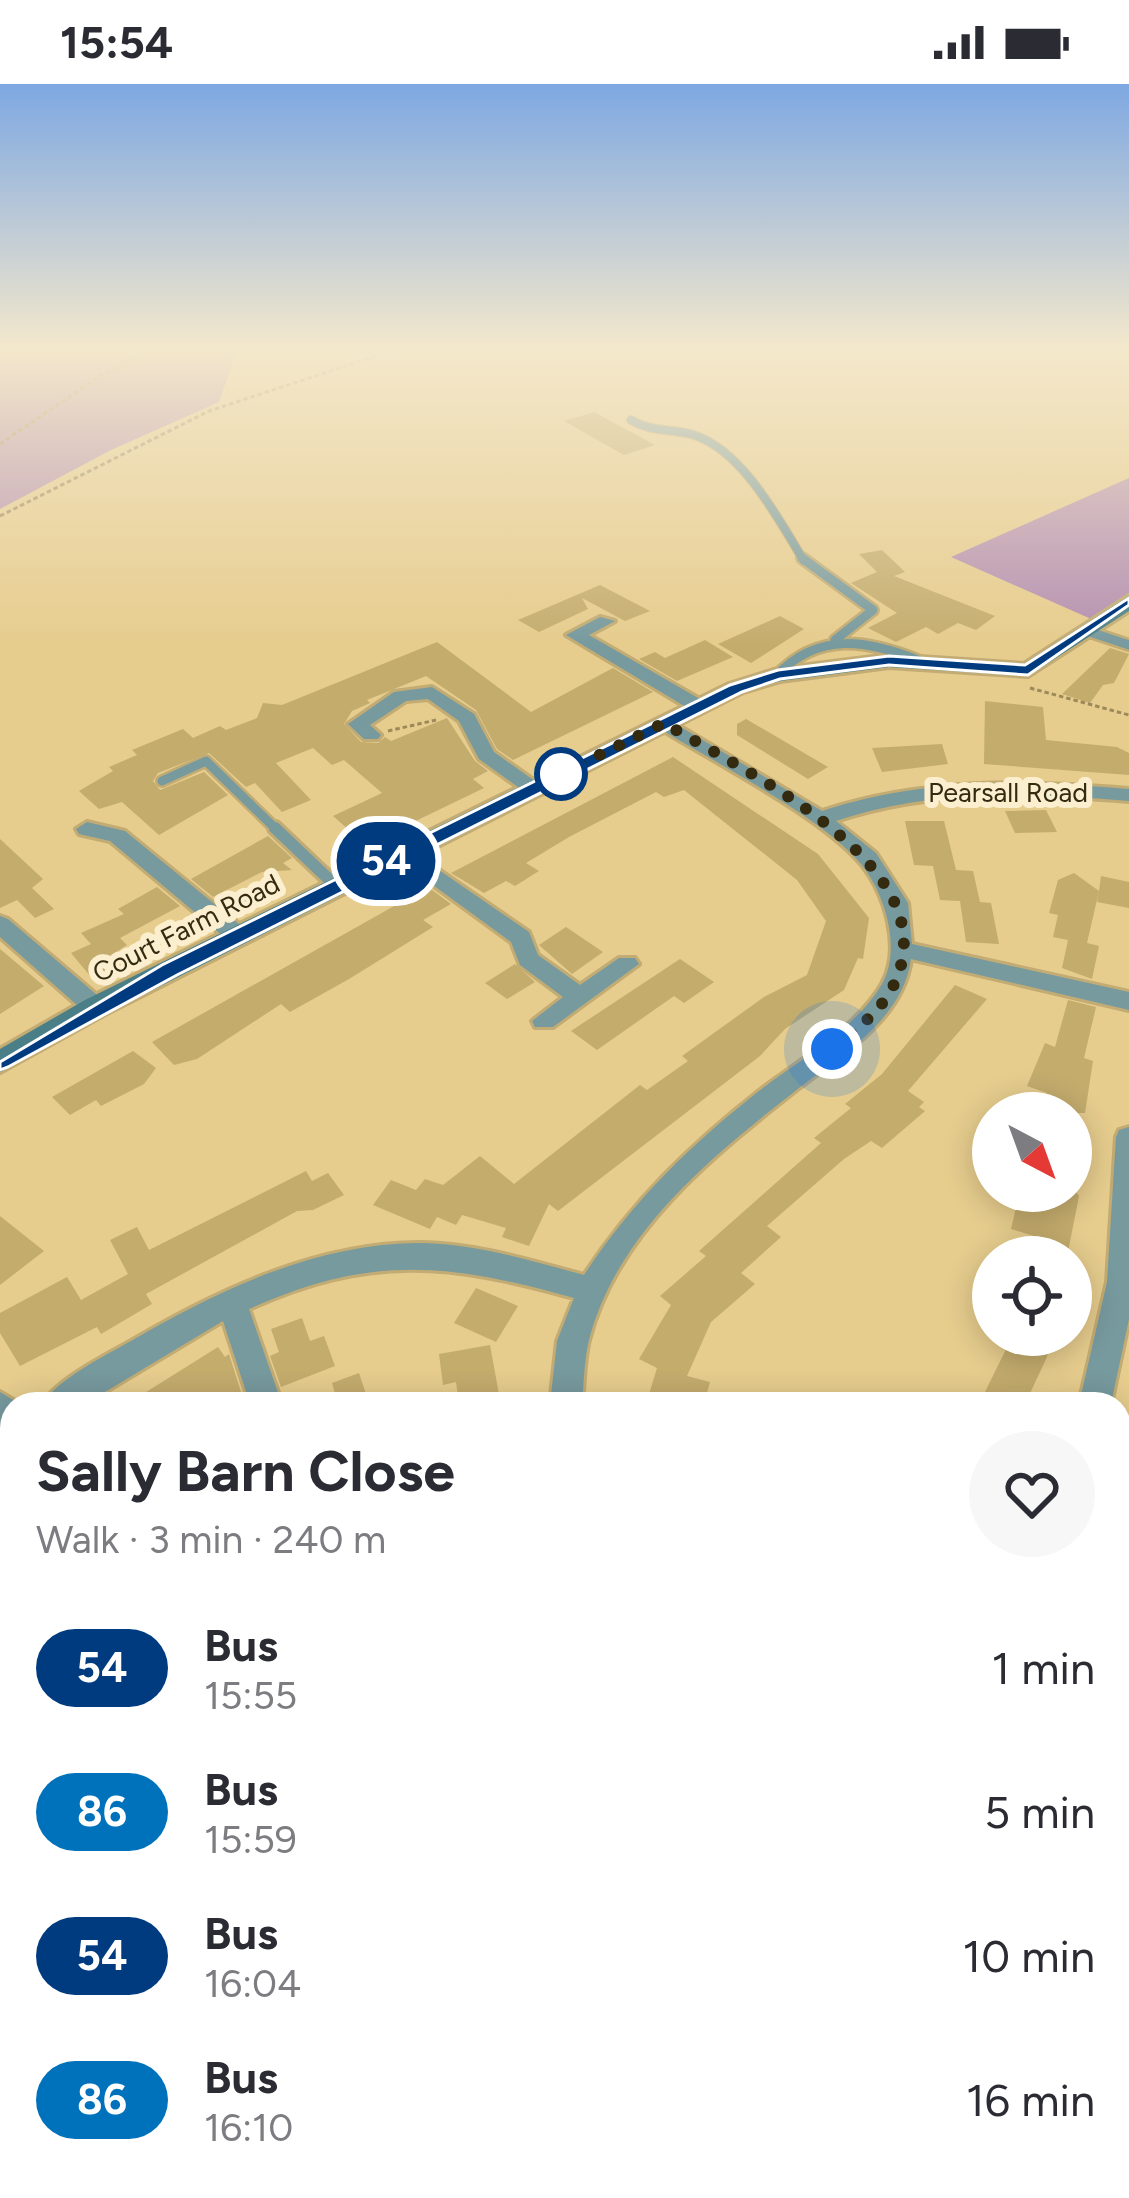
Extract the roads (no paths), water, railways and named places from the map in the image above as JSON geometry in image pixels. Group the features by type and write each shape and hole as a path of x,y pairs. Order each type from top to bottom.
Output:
{"street":[{"name":"Court Farm Road","path":"0,1062 95,1007 698,706 778,675 920,661 1005,671 1036,667 1129,602"},
{"path":"554,644 606,621"},
{"path":"575,635 698,706"},
{"path":"356,726 415,692 432,693 462,714 486,754 532,788"},
{"path":"566,1392 565,1372 588,1289 626,1226 866,1022 896,982 901,949 897,903 868,858 820,819 664,723"},
{"name":"Pearsall Road","path":"820,819 919,791 997,788 1129,796"},
{"path":"87,829 117,836 237,935"},
{"path":"404,853 520,938 528,959 580,997"},
{"path":"0,924 95,1007"},
{"path":"901,949 1129,1001"},
{"path":"544,1021 627,964"},
{"path":"1098,1392 1122,1282 1129,1140"},
{"path":"77,1392 165,1337 232,1304 332,1267 401,1256 474,1260 588,1289"},
{"path":"232,1304 262,1392"}],"lane":[{"path":"715,449 753,479 804,561 873,610 835,640 805,650 778,675"},
{"path":"1087,631 1129,645"},
{"path":"835,640 865,642 920,661"},
{"path":"162,781 206,761 336,886"}]}
